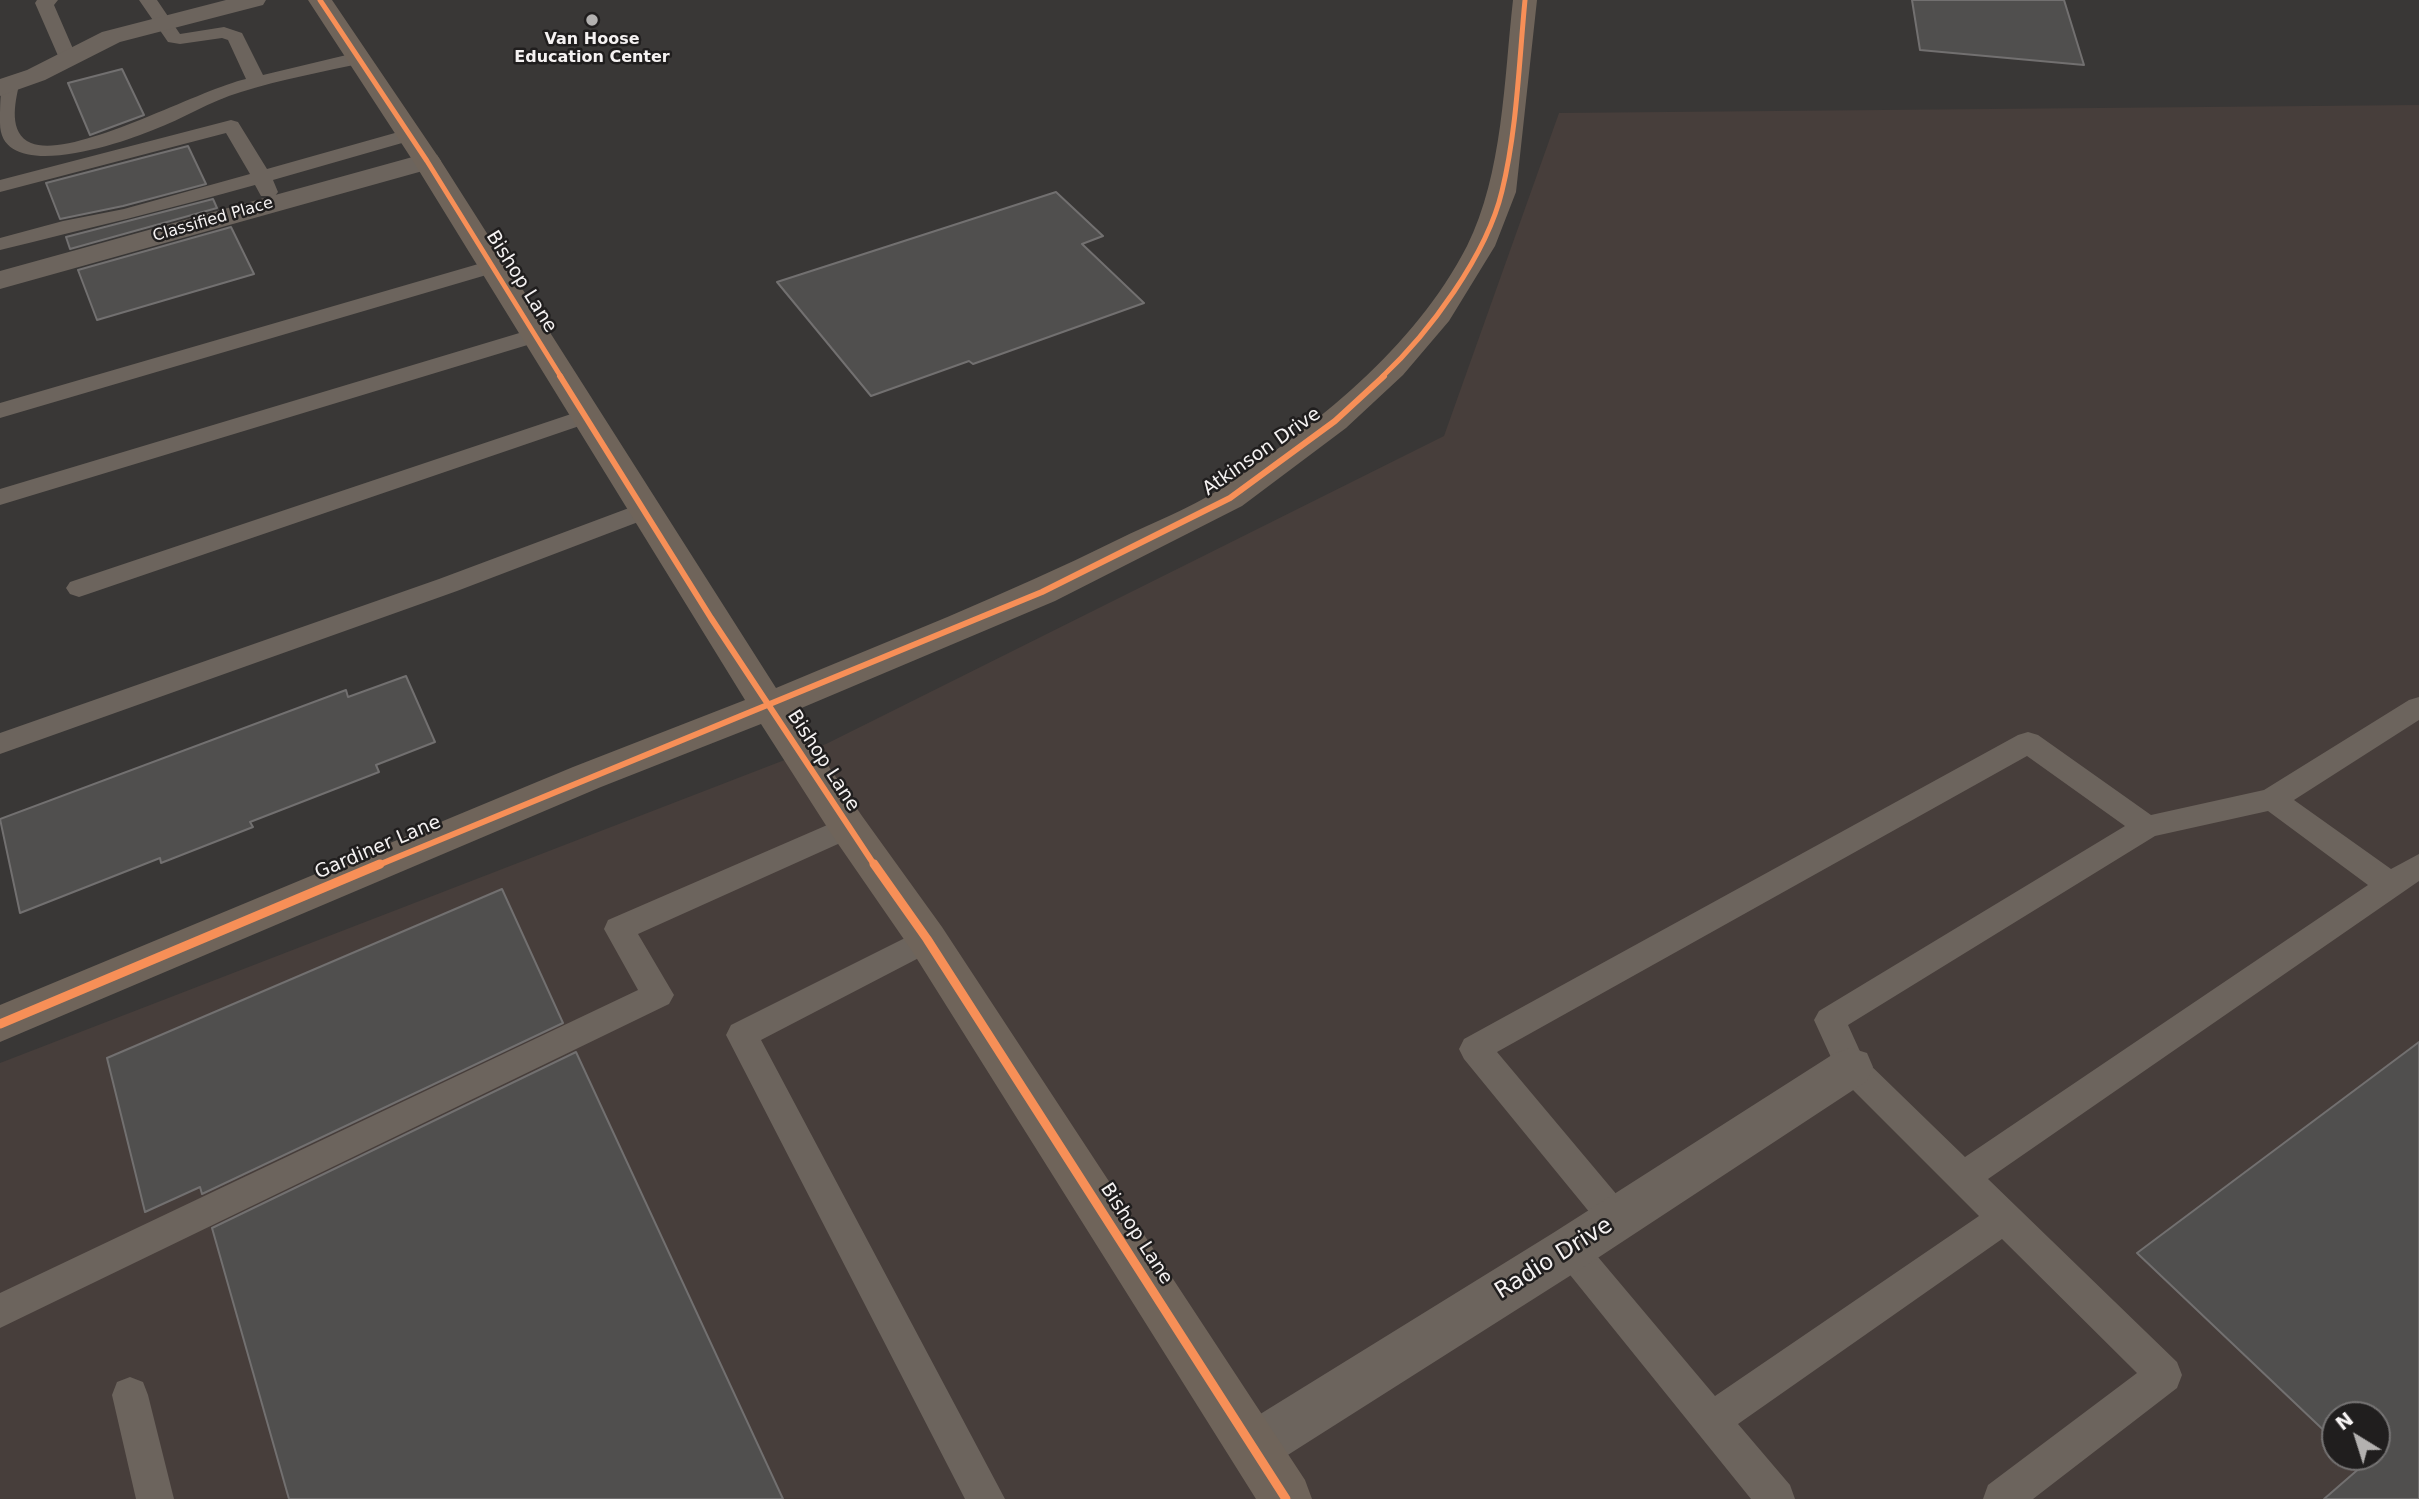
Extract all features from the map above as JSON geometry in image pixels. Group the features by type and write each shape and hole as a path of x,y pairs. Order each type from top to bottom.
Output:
{"street":[{"path":"5,86 111,37 254,0"},
{"name":"Bishop Lane","path":"320,0 427,161 769,706 848,827 927,939 1254,1447 1278,1496"},
{"name":"Atkinson Drive","path":"769,706 1042,593 1230,498 1335,421 1392,368 1434,321 1481,246 1502,192 1525,0"},
{"name":"Classified Place","path":"0,280 427,161"},
{"name":"Gardiner Lane","path":"0,1024 574,783 769,706"},
{"name":"Radio Drive","path":"1254,1447 1570,1249 1851,1067"}],"lane":[{"path":"49,0 44,3 68,58"},
{"path":"148,0 174,38 224,32 236,37 257,83"},
{"path":"5,86 3,112 14,141 29,149 70,149 134,130 186,106 257,83 359,58"},
{"path":"0,186 231,126 262,177 273,204"},
{"path":"0,244 63,227 127,215 409,135"},
{"path":"0,411 492,266"},
{"path":"0,497 536,335"},
{"path":"79,588 586,416"},
{"path":"0,744 448,585 645,510"},
{"path":"2002,1499 2164,1374 1851,1067 1830,1020 2147,827 2272,799 2419,707"},
{"path":"1616,1219 1475,1049 2028,742 2147,827"},
{"path":"2272,799 2390,885"},
{"path":"0,1311 657,995 619,929 848,827"},
{"path":"1964,1176 2419,866"},
{"path":"927,939 742,1035 986,1499"},
{"path":"1711,1421 2005,1217"},
{"path":"1570,1249 1776,1499"},
{"path":"130,1395 155,1499"}],"shaded area":[{"path":"2419,105 2419,1499 0,1499 0,1063 826,744 1444,436 1559,113"}],"building":[{"path":"1912,0 2064,0 2084,65 1920,50"},
{"path":"122,69 144,115 90,135 68,83"},
{"path":"188,146 206,184 60,219 46,183"},
{"path":"1056,192 1103,236 1082,244 1144,303 973,364 969,361 871,396 777,282"},
{"path":"213,199 217,208 70,249 66,237"},
{"path":"231,227 254,274 97,320 78,270"},
{"path":"406,676 435,742 376,765 379,772 250,822 253,827 161,863 160,858 20,913 0,819 346,690 348,697"},
{"path":"502,889 563,1023 202,1194 200,1187 145,1212 107,1058"},
{"path":"2419,1042 2419,1499 2324,1499 2356,1471 2391,1471 2391,1401 2321,1401 2321,1428 2137,1253"},
{"path":"576,1052 783,1499 289,1499 212,1228"}],"cycle path":[{"path":"320,0 427,161 711,618 848,827 927,939 1286,1499"},
{"path":"0,1024 587,777 769,706 1042,592 1230,498 1335,421 1392,368 1434,321 1481,246 1502,192 1525,0"}],"place":[{"name":"Van Hoose Education Center","path":"592,20"}]}
